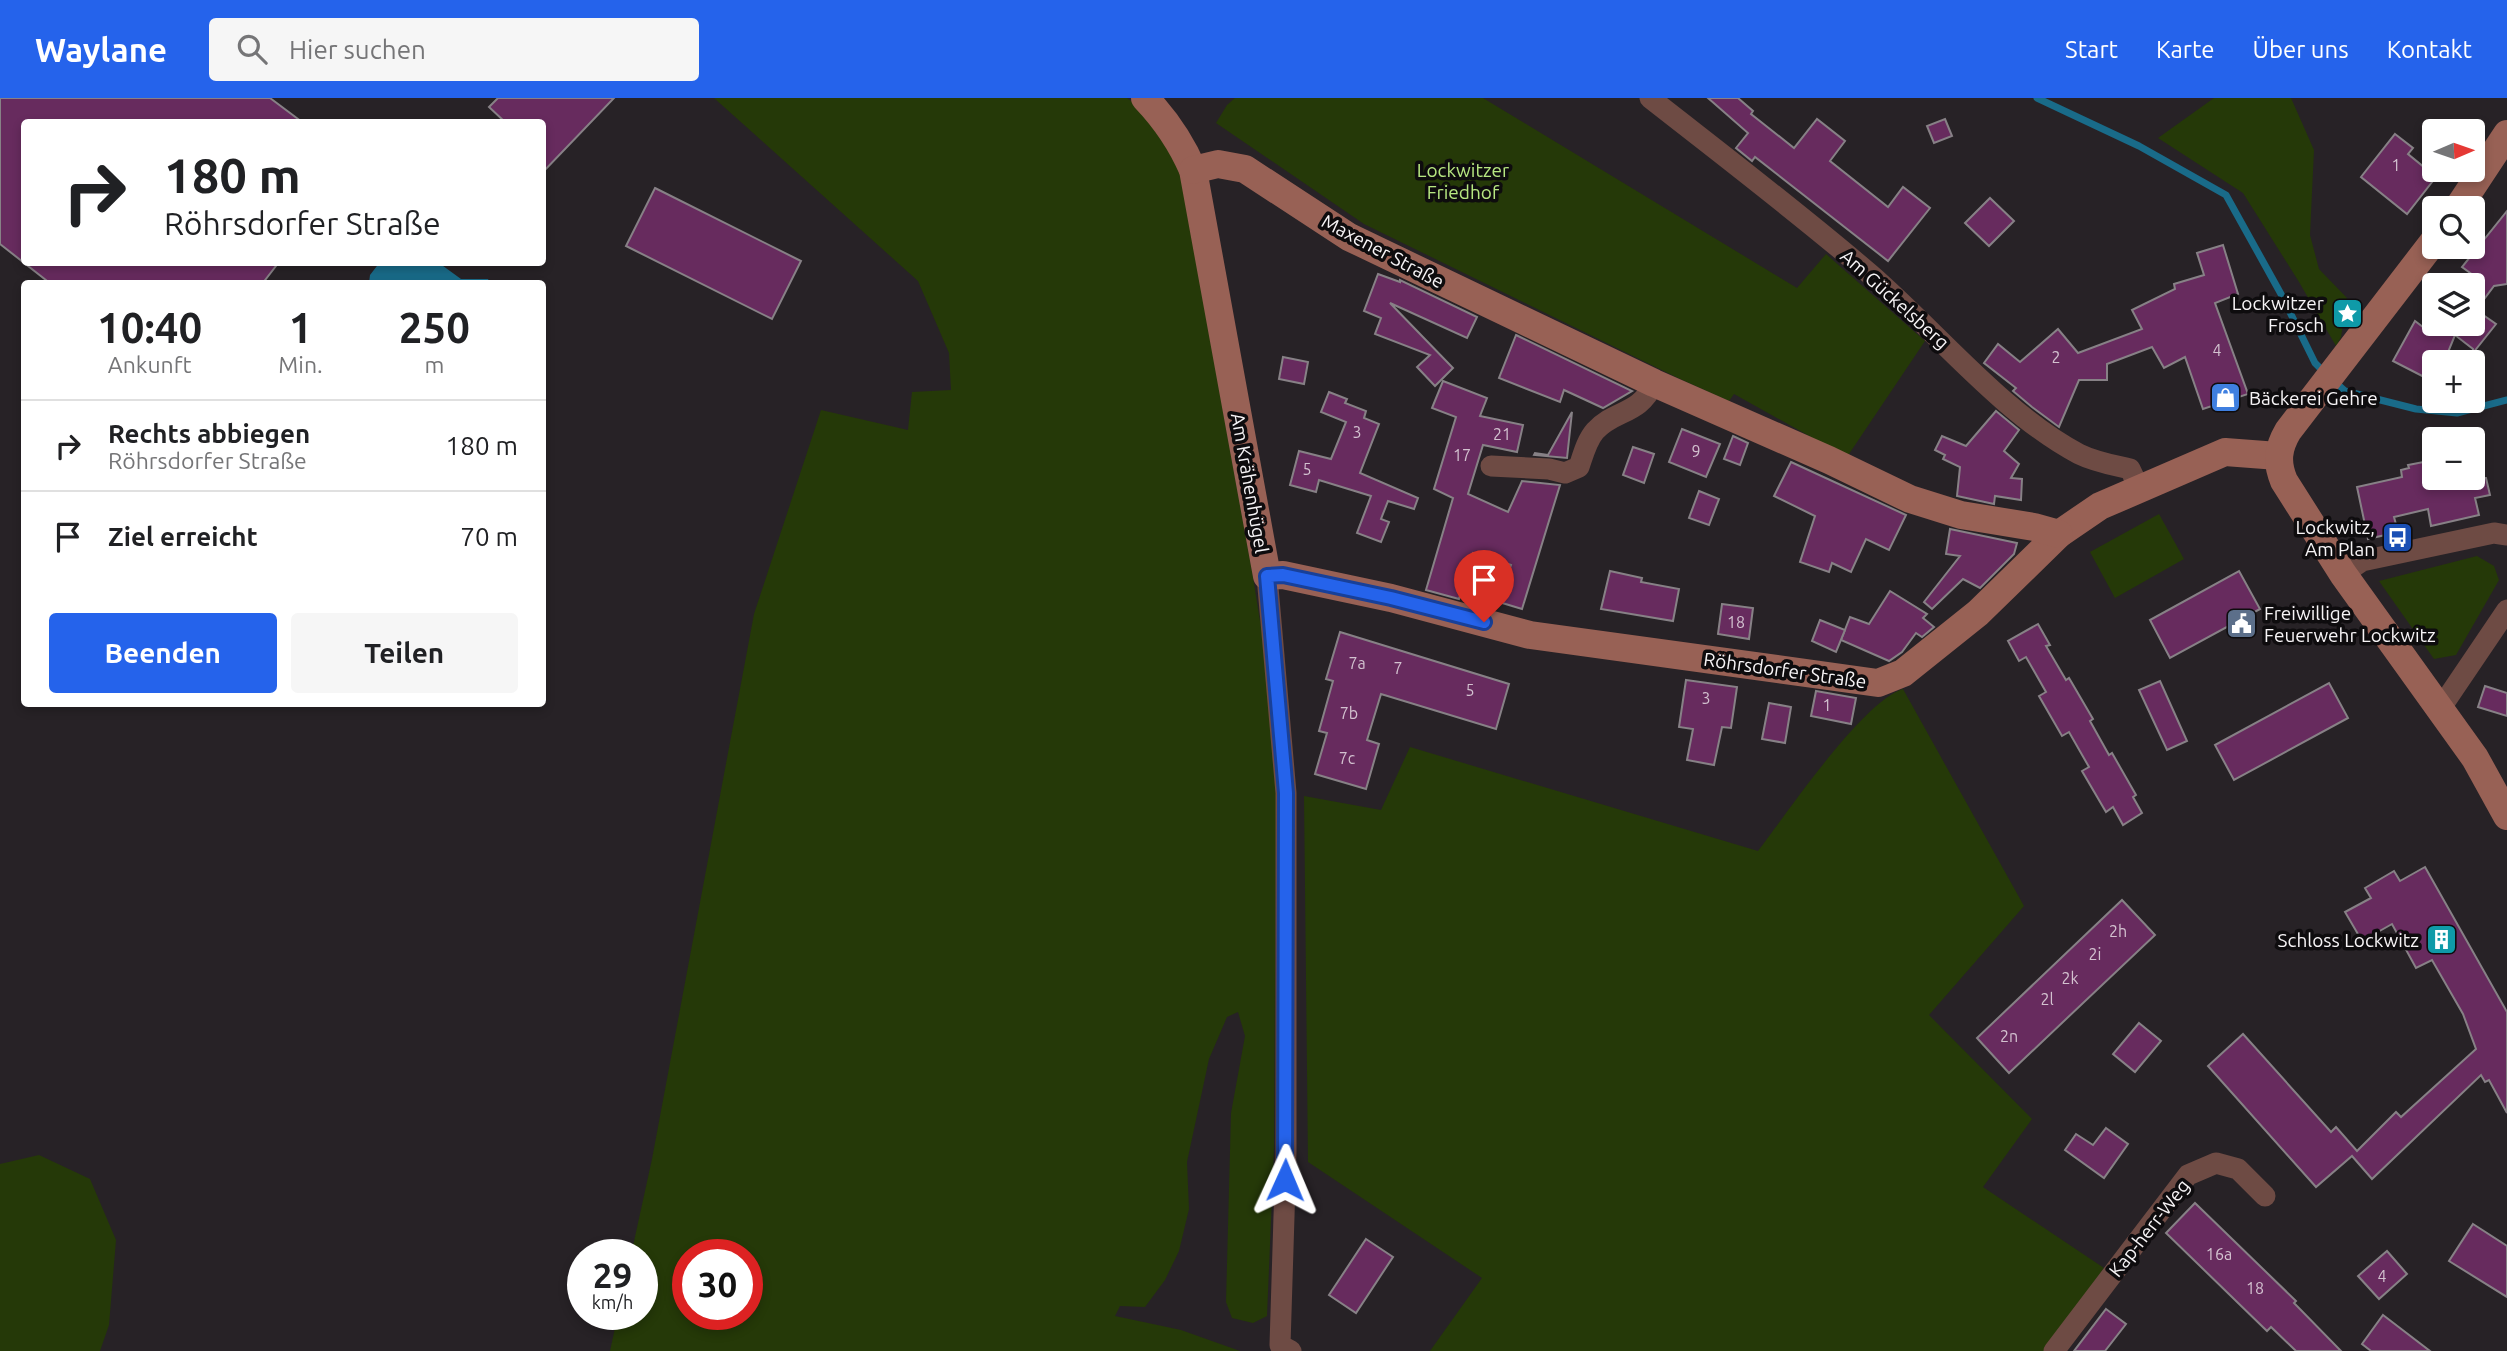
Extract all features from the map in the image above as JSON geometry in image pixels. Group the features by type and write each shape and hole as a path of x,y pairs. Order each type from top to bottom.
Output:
{"street":[{"path":"1145,98 1177,137 1193,170"},
{"name":"Am Gückelsberg","path":"1650,98 1800,215 1861,267 2011,406 2048,435 2081,455 2130,469 2139,488"},
{"path":"2466,196 2507,134"},
{"name":"Maxener Straße","path":"1193,170 1218,163 1245,169 1349,237 1654,383 1910,499 1961,515 2034,527 2059,534"},
{"name":"Am Krähenhügel","path":"1193,170 1267,576 1286,793 1285,1348"},
{"path":"2422,257 2285,437 2278,456 2279,470 2343,574 2474,758 2507,816"},
{"path":"1491,466 1565,473 1579,467 1595,432 1648,397 1654,383"},
{"name":"Röhrsdorfer Straße","path":"1267,576 1283,575 1391,598 1530,635 1878,683 1903,673 1978,613 2059,534 2100,506 2225,452 2278,456"},
{"path":"2343,574 2362,561 2382,556 2494,533 2507,535"},
{"path":"2440,709 2507,610"},
{"name":"Kap-herr-Weg","path":"2054,1351 2188,1175 2216,1163 2238,1169 2265,1196"}],"green space":[{"path":"714,98 1127,98 1151,120 1179,167 1271,690 1276,795 1274,1149 1267,1316 1253,1323 1232,1318 1226,1302 1231,1113 1245,1036 1238,1012 1227,1017 1209,1059 1187,1162 1189,1209 1179,1251 1165,1280 1145,1307 1120,1306 1115,1316 1181,1330 1240,1351 610,1351 615,1330 658,1330 658,1239 634,1239 652,1159 754,614 821,410 908,430 912,392 951,390 949,353 918,281"},
{"name":"Lockwitzer Friedhof","path":"1235,98 1483,98 1797,288 1826,254 1925,341 1847,457 1734,394 1729,401 1678,378 1364,224 1216,123 1227,105"},
{"path":"2214,98 2291,98 2314,150 2310,235 2319,269 2347,298 2341,337 2336,346 2243,193 2158,138"},
{"path":"2159,514 2184,559 2115,598 2090,552"},
{"path":"2477,556 2494,566 2499,580 2456,655 2434,659 2379,581"},
{"path":"1903,689 2024,906 1929,1015 2032,1119 1983,1187 2104,1268 2045,1351 1430,1351 1482,1278 1308,1162 1304,796 1381,810 1410,747 1758,851 1847,736 1886,698"},
{"path":"39,1155 90,1179 116,1240 109,1325 100,1351 0,1351 0,1164"}],"water":[{"path":"377,266 443,266 461,279 488,280 369,280"}],"building":[{"path":"0,98 270,98 298,119 21,119 21,260 0,244"},
{"path":"498,98 614,98 546,169 546,119 502,119 489,107"},
{"path":"1708,98 1738,98 1753,111 1751,114 1794,148 1817,119 1845,141 1830,161 1888,207 1903,187 1930,208 1888,261 1755,157 1752,161 1736,148 1748,133"},
{"path":"1945,119 1952,136 1934,143 1927,126"},
{"path":"2395,134 2413,148 2408,154 2422,166 2422,182 2432,182 2407,214 2361,177"},
{"path":"655,188 801,261 772,319 626,246"},
{"path":"1990,198 2014,221 1989,246 1965,223"},
{"path":"2507,211 2507,284 2494,286 2485,298 2485,273 2470,273 2462,267 2468,259 2485,259 2485,238"},
{"path":"2223,245 2238,294 2215,303 2248,394 2203,409 2185,357 2164,368 2152,347 2107,364 2107,380 2079,380 2059,427 2013,391 2016,388 1984,363 1998,344 2020,362 2058,329 2078,353 2142,329 2132,310 2175,289 2174,284 2204,275 2197,253"},
{"path":"28,266 276,266 265,280 46,280"},
{"path":"1378,274 1400,280 1477,317 1467,338 1390,303 1453,368 1435,386 1417,367 1430,355 1375,334 1381,318 1364,311"},
{"path":"2485,316 2496,324 2475,350 2456,336 2485,336"},
{"path":"2415,321 2422,326 2422,336 2455,336 2449,350 2422,350 2422,376 2393,361"},
{"path":"1516,335 1632,391 1603,408 1564,390 1560,402 1499,378"},
{"path":"1283,357 1308,362 1304,384 1279,379"},
{"path":"1443,381 1487,398 1480,416 1523,425 1517,452 1483,445 1468,494 1508,512 1522,481 1560,485 1522,609 1499,602 1511,565 1473,553 1459,599 1426,590 1453,498 1434,489 1456,417 1432,408"},
{"path":"1329,392 1347,399 1345,403 1366,411 1364,418 1379,424 1360,473 1418,498 1414,509 1388,501 1381,519 1389,522 1381,542 1357,533 1371,496 1319,480 1316,492 1290,485 1299,451 1331,459 1346,422 1321,412"},
{"path":"1996,411 2019,430 2004,451 2019,464 2011,478 2022,479 2021,500 1995,496 1994,504 1957,496 1960,467 1943,459 1945,455 1935,450 1942,436 1966,446"},
{"path":"1572,412 1567,458 1534,455 1548,455"},
{"path":"1682,429 1720,444 1706,477 1669,462"},
{"path":"1733,436 1748,443 1740,465 1724,459"},
{"path":"1633,447 1654,454 1644,483 1623,475"},
{"path":"1791,462 1906,515 1889,550 1866,539 1851,572 1832,563 1829,572 1800,562 1815,516 1774,496"},
{"path":"2422,462 2422,490 2485,490 2486,478 2490,495 2475,498 2479,515 2431,526 2428,509 2394,517 2398,532 2368,539 2357,487 2402,477 2401,470 2409,468 2408,465"},
{"path":"1699,491 1719,499 1709,525 1689,518"},
{"path":"1950,529 2017,543 2014,554 1980,588 1963,579 1932,609 1924,602 1960,556 1946,554"},
{"path":"1610,571 1642,578 1641,582 1679,589 1673,621 1601,609"},
{"path":"2239,571 2260,609 2170,658 2150,620"},
{"path":"1890,591 1927,614 1923,618 1934,627 1922,637 1916,633 1902,652 1889,661 1841,640 1850,617 1869,624"},
{"path":"1722,604 1753,608 1749,639 1718,634"},
{"path":"1820,620 1845,630 1836,652 1812,641"},
{"path":"2038,624 2050,645 2046,646 2066,680 2069,678 2093,719 2090,721 2109,755 2112,753 2136,795 2133,797 2142,813 2123,825 2113,807 2106,812 2082,771 2089,767 2069,732 2062,736 2039,696 2046,692 2026,657 2019,661 2008,641"},
{"path":"1340,632 1509,684 1496,729 1381,694 1367,740 1379,744 1366,789 1315,774 1327,733 1319,731 1333,681 1326,679"},
{"path":"1686,680 1737,687 1731,728 1722,727 1714,765 1687,760 1693,729 1679,727"},
{"path":"2160,681 2187,741 2167,750 2139,690"},
{"path":"2329,683 2348,718 2234,780 2215,745"},
{"path":"2485,686 2507,693 2507,716 2478,707"},
{"path":"1816,691 1856,698 1851,724 1811,716"},
{"path":"1769,703 1791,707 1785,743 1762,739"},
{"path":"2425,867 2507,1012 2507,1113 2489,1080 2485,1082 2481,1075 2372,1179 2352,1156 2316,1187 2208,1066 2243,1034 2331,1132 2336,1127 2357,1151 2396,1112 2401,1117 2476,1049 2463,1014 2432,960 2416,968 2392,924 2362,941 2345,912 2371,898 2365,888 2394,871 2400,881"},
{"path":"2122,900 2155,935 2009,1073 1977,1038"},
{"path":"2139,1023 2161,1041 2135,1072 2113,1054"},
{"path":"2106,1128 2128,1144 2104,1178 2065,1150 2076,1134 2093,1145"},
{"path":"2195,1203 2296,1301 2294,1303 2341,1351 2296,1351 2271,1327 2267,1331 2166,1233"},
{"path":"2473,1224 2507,1246 2507,1297 2449,1261"},
{"path":"1366,1239 1393,1257 1356,1313 1329,1295"},
{"path":"2387,1251 2407,1274 2379,1299 2358,1276"},
{"path":"2106,1309 2126,1324 2105,1351 2074,1351"},
{"path":"2383,1315 2430,1351 2371,1351 2362,1344"}],"waterway":[{"path":"2037,98 2139,146 2226,195 2281,294 2315,363 2324,372"},
{"path":"2333,380 2345,391 2416,409 2457,413 2507,400"}],"place":[{"name":"Lockwitzer Frosch","path":"2347,314"},
{"name":"Bäckerei Gehre","path":"2226,398"},
{"name":"Lockwitz, Am Plan","path":"2398,538"},
{"name":"Freiwillige Feuerwehr Lockwitz","path":"2241,624"},
{"name":"Schloss Lockwitz","path":"2442,940"}],"route":[{"path":"1285,1180 1286,793 1267,576 1283,575 1391,598 1484,622"}]}
